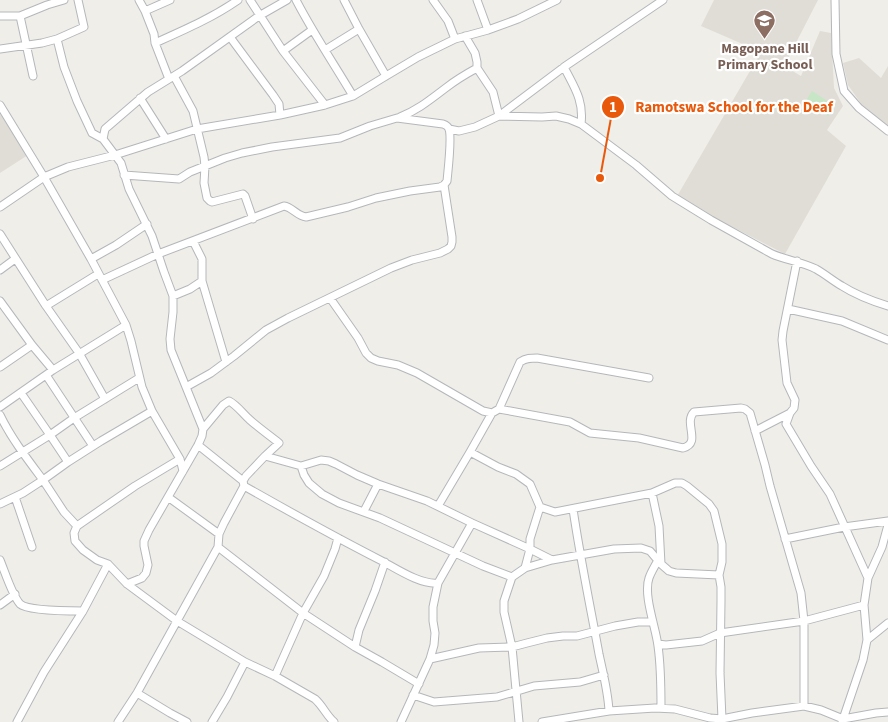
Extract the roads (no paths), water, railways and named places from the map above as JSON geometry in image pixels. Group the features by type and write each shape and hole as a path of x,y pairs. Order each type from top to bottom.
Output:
{"street":[{"path":"0,16 20,16 46,3 64,0"},
{"path":"0,49 42,43 57,39 84,27 78,0"},
{"path":"139,0 154,34 155,43 171,78 193,111 204,157 204,182 207,198 212,202 243,194 253,219"},
{"path":"145,11 170,0"},
{"path":"155,43 200,23 238,0"},
{"path":"250,0 283,51 325,106"},
{"path":"103,139 105,128 140,98 259,16 287,0"},
{"path":"296,0 312,30 353,96"},
{"path":"344,0 386,76"},
{"path":"433,0 448,21 455,39"},
{"path":"477,0 488,30"},
{"path":"0,207 44,177 68,167 115,155 197,129 325,106 353,96 418,57 455,39 518,19 557,0"},
{"path":"397,118 443,124 449,129 459,131 475,127 499,116 564,67 663,0"},
{"path":"836,0 836,54 844,91 859,108 888,130"},
{"path":"20,16 34,76"},
{"path":"283,51 312,30"},
{"path":"325,50 359,30"},
{"path":"230,36 279,104 280,115"},
{"path":"465,36 475,53 477,68 493,92 499,116"},
{"path":"57,39 64,67 76,101 92,133 103,139 121,163 129,189 158,254 173,296 171,350 203,429 198,445 144,541 148,564 146,573 142,578 127,584"},
{"path":"564,67 580,98 583,113 581,124"},
{"path":"124,175 179,179 190,172 224,158 272,147 340,138 411,113 462,76 477,68"},
{"path":"140,98 166,139"},
{"path":"0,105 91,259 126,325 139,378 152,411 180,459 182,471"},
{"path":"499,116 556,116 581,124 636,165 672,196 711,220 772,254 816,269 843,287 872,301 888,306"},
{"path":"46,306 100,277 284,206 306,217 376,198 440,187 447,181 449,129"},
{"path":"186,386 211,373 266,330 391,268 448,249 451,246 452,237 444,185"},
{"path":"91,259 116,245 146,224"},
{"path":"0,234 79,353 105,399"},
{"path":"193,241 202,259 202,281 226,362"},
{"path":"0,270 15,258"},
{"path":"797,261 782,340 787,383 795,400 794,408 786,420 787,427 830,494 868,578"},
{"path":"173,296 190,289 202,281"},
{"path":"330,298 358,338 366,353 372,358 398,365 417,373 483,411 495,411 570,422 590,433 639,438 683,448 689,445 692,440 690,418 694,412 741,408 750,413 801,593 804,621 804,706"},
{"path":"0,300 50,372 74,418 93,446"},
{"path":"788,309 842,321 888,340"},
{"path":"0,407 79,353 126,325"},
{"path":"0,366 32,345"},
{"path":"438,506 495,411 520,362 530,358 649,378"},
{"path":"0,466 139,378"},
{"path":"21,393 68,462"},
{"path":"118,722 137,694 218,547 219,534 244,484 246,476 278,443 251,422 234,403 229,401 223,405 203,429"},
{"path":"0,504 43,480 93,446 152,411"},
{"path":"755,431 790,413"},
{"path":"0,415 64,512 76,526"},
{"path":"198,445 244,484 338,538 410,576 432,584 438,583"},
{"path":"470,452 516,474 530,484 540,507 530,539 526,568"},
{"path":"265,456 301,466 321,460 329,461 378,484 438,506 552,560"},
{"path":"180,459 135,486 76,526 74,533 75,541 96,560 108,564 127,584 177,621 245,662 316,699 334,722"},
{"path":"301,466 309,483 322,494 339,504 387,521 455,554 512,577"},
{"path":"540,507 555,512 573,509 652,493 675,483 682,483 687,486 709,504 714,511 722,544 722,562 719,575 721,587 720,673 722,720"},
{"path":"364,512 378,484"},
{"path":"652,493 659,526 660,562 649,578 648,586 649,604 658,644 661,708"},
{"path":"15,496 32,547"},
{"path":"168,497 219,534"},
{"path":"573,509 580,556 609,697 609,711"},
{"path":"785,539 844,527 888,521"},
{"path":"401,722 434,646 433,607 438,583 472,523"},
{"path":"842,721 863,660 867,640 864,605 868,578 882,547 888,525"},
{"path":"275,676 303,613 324,576 338,538"},
{"path":"218,547 303,613 355,647 419,684"},
{"path":"519,722 512,648 504,612 504,601 512,577 526,568 552,560 614,549 641,548 650,551 669,571 676,574 719,575"},
{"path":"355,647 359,630 385,562"},
{"path":"17,722 44,672 83,611 108,564"},
{"path":"1,566 21,604 27,608 83,611"},
{"path":"0,605 15,594"},
{"path":"658,644 666,645 702,641 720,633 804,621 864,605"},
{"path":"430,658 479,648 512,648 547,638 577,636 615,626 653,622"},
{"path":"867,640 888,623"},
{"path":"212,722 245,662"},
{"path":"413,695 434,702 497,697 534,686 580,682 604,675"},
{"path":"137,694 170,714 188,722"},
{"path":"542,722 609,711 661,708 675,709 722,720 804,706 821,710 842,721 888,712"}],"place":[{"name":"Magopane Hill Primary School","path":"765,39"},
{"name":"Ramotswa School for the Deaf","path":"600,178"}]}
